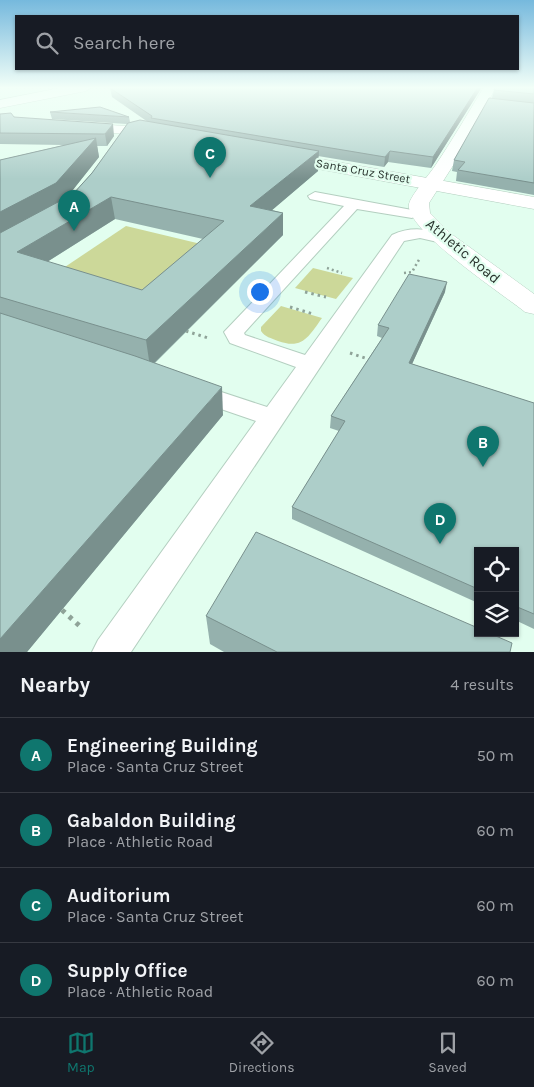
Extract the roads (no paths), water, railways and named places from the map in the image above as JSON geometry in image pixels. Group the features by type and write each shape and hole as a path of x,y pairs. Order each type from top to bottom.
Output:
{"street":[{"name":"Athletic Road","path":"476,117 415,209 442,238 534,306"},
{"path":"62,126 148,133 124,136 119,144"},
{"name":"Santa Cruz Street","path":"269,154 534,203"}],"lane":[{"path":"110,652 317,355 386,274 398,239 415,209 354,204 315,196"},
{"path":"317,355 237,339 234,332 354,204"},
{"path":"398,239 402,235 414,233 442,238"},
{"path":"173,384 273,418"}],"place":[{"name":"Auditorium","path":"210,178"},
{"name":"Engineering Building","path":"74,231"},
{"name":"Gabaldon Building","path":"483,467"},
{"name":"Supply Office","path":"440,544"}]}
